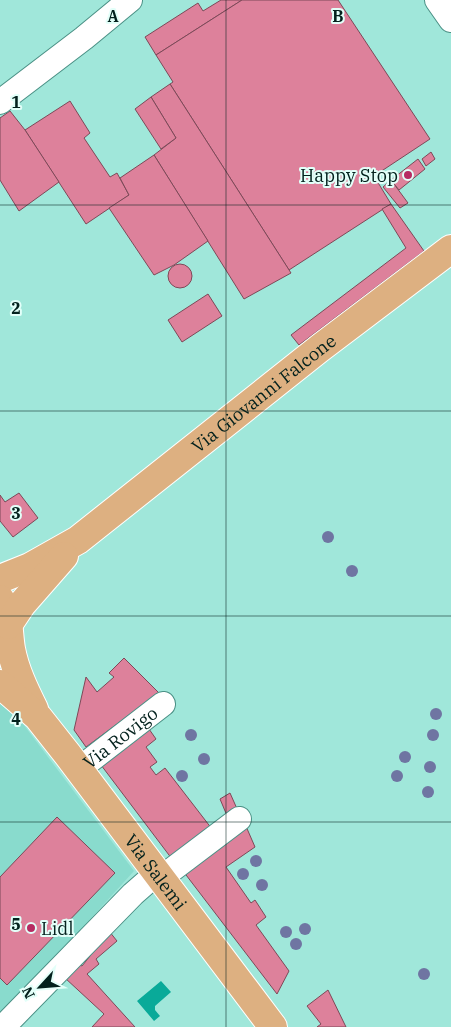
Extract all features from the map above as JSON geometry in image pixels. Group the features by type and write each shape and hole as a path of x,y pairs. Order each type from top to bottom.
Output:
{"main road":[{"name":"Via Giovanni Falcone","path":"78,540 320,348 451,249"},
{"path":"0,579 30,567 78,540"},
{"path":"5,634 41,582 78,540"},
{"path":"0,599 6,611 5,634 16,669 38,717"},
{"path":"0,684 38,717"},
{"name":"Via Salemi","path":"38,717 274,1027"}],"street":[{"path":"0,102 84,38 130,0"},
{"path":"437,0 451,20"},
{"name":"Via Rovigo","path":"79,769 163,704"},
{"path":"3,1027 133,894 238,819"}],"shaded area":[{"path":"0,696 134,871 0,1018"},
{"path":"161,981 171,992 155,1006 155,1010 160,1016 154,1021 137,1001"}],"building":[{"path":"221,0 242,0 156,55 145,37 198,3 203,11"},
{"path":"242,0 338,0 430,139 374,176 391,204 289,270 170,84 173,82 156,55"},
{"path":"170,84 291,273 244,299 154,155 176,138 151,97"},
{"path":"151,97 176,138 161,149 135,109"},
{"path":"70,101 90,133 84,138 110,177 117,173 129,195 86,224 25,130"},
{"path":"10,111 25,130 59,182 19,211 0,180 0,118"},
{"path":"431,152 435,159 426,166 422,159"},
{"path":"154,155 208,241 174,265 154,275 109,208 129,195 120,178"},
{"name":"Happy Stop","path":"418,159 425,169 399,190 391,180"},
{"path":"391,180 408,203 400,208 383,187"},
{"path":"391,204 424,251 299,345 291,335 406,248 382,209"},
{"path":"180,264 189,267 192,276 189,285 180,288 171,285 168,276 171,267"},
{"path":"208,294 222,316 182,342 168,320"},
{"path":"19,493 38,518 13,537 0,521 0,495 5,502"},
{"path":"124,658 159,693 86,747 74,730 86,677 97,692 114,677 109,673"},
{"path":"149,729 156,739 146,747 157,762 150,767 156,775 165,768 212,829 172,859 101,765"},
{"path":"230,793 238,811 228,818 220,799"},
{"name":"Lidl","path":"57,817 115,873 7,985 0,978 0,877"},
{"path":"245,824 255,847 226,867 251,903 255,900 266,917 256,925 289,971 277,994 183,871"},
{"path":"109,931 117,941 96,959 99,964 87,974 135,1027 92,1027 104,1014 65,978 78,964 82,966 90,956 90,949"},
{"path":"328,990 346,1027 317,1027 321,1024 307,1006"}],"place":[{"name":"Happy Stop","path":"408,175"},
{"name":"Lidl","path":"31,928"}]}
